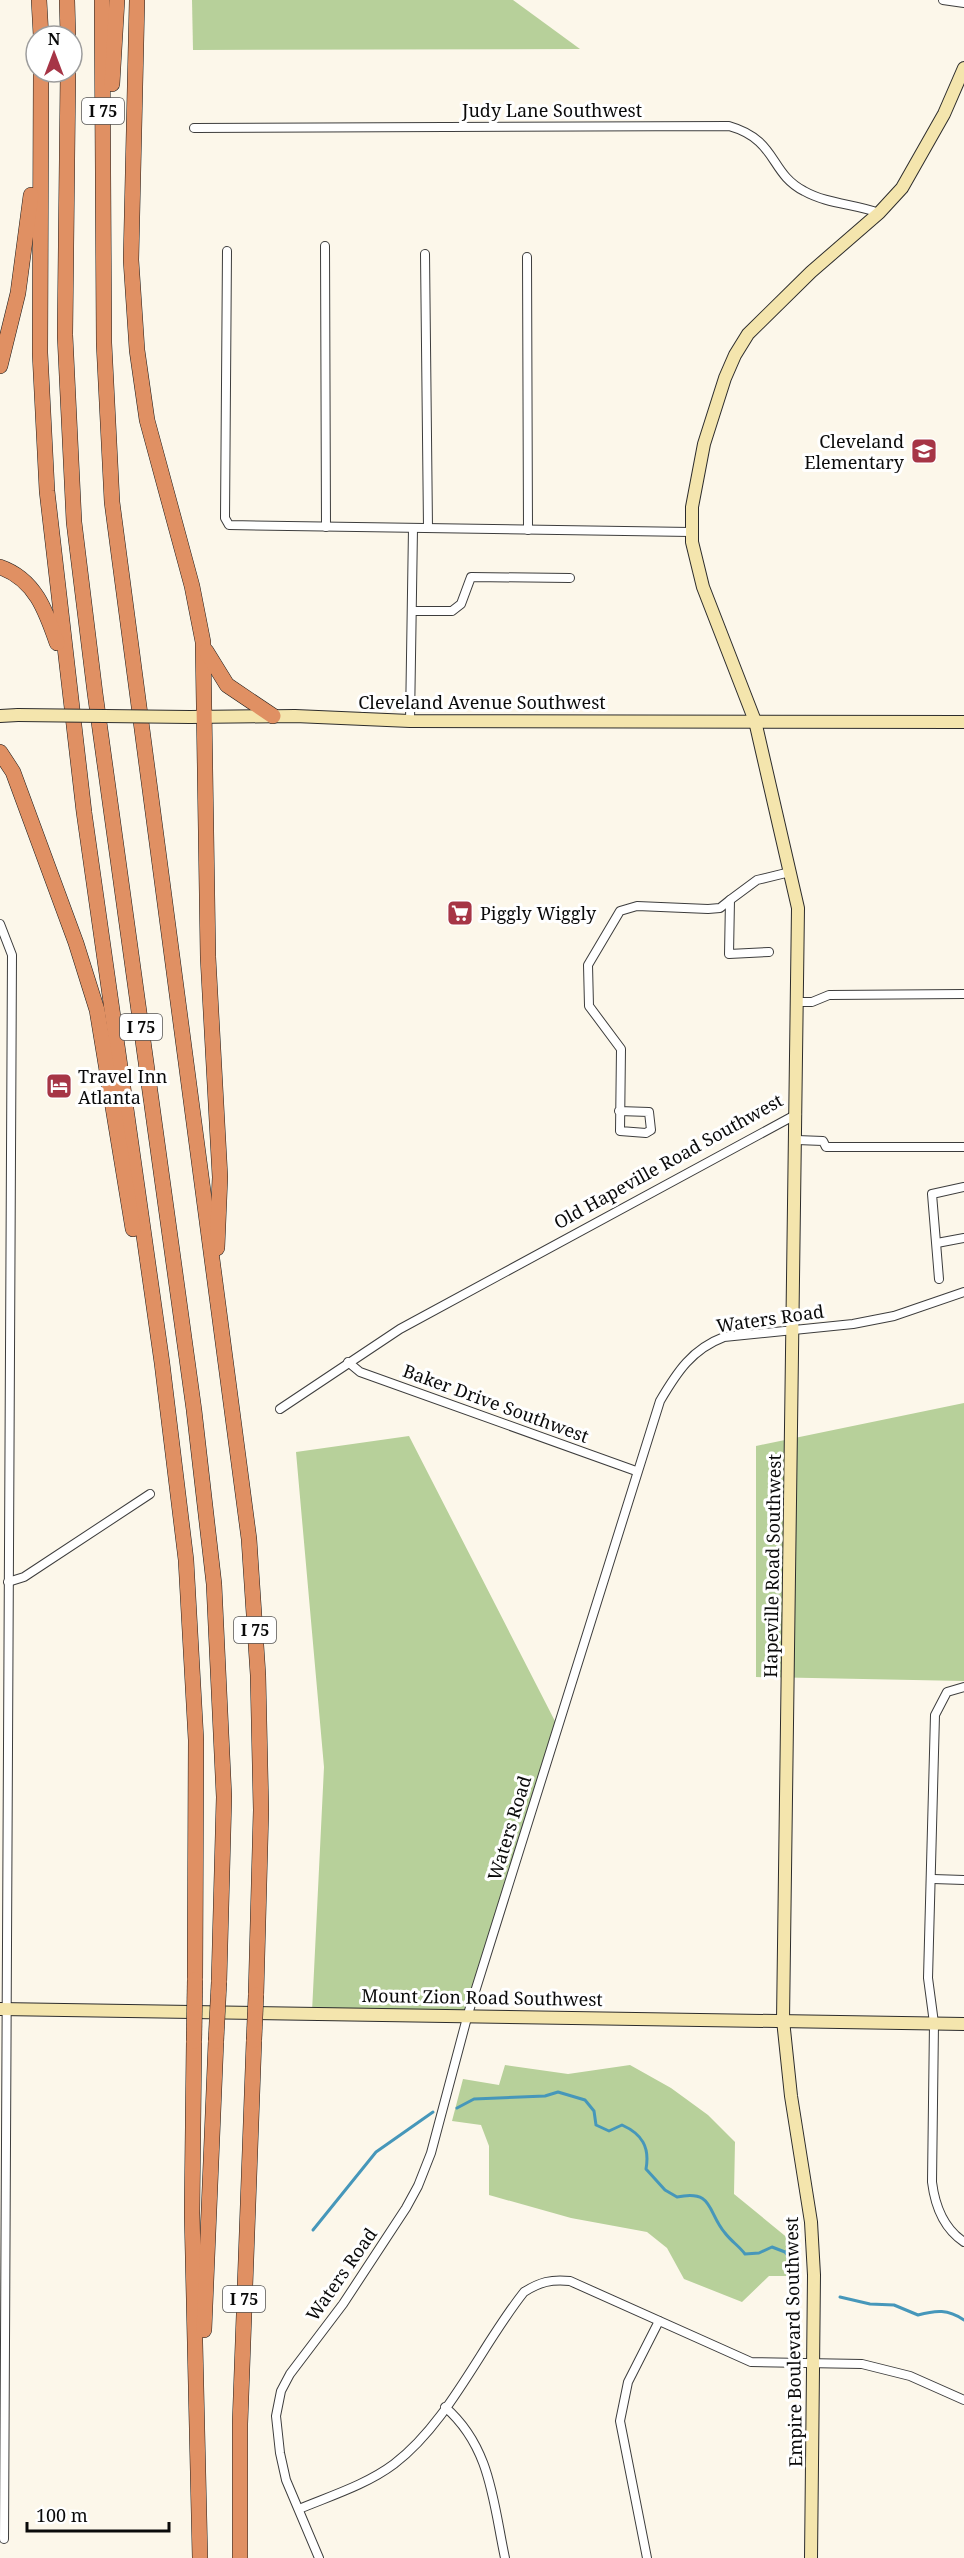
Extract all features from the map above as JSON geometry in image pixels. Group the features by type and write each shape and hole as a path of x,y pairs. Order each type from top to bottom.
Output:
{"highway":[{"path":"39,0 40,24"},
{"path":"67,0 68,24"},
{"name":"I 75","path":"102,0 104,354 113,514 249,1539 258,1675 261,1810 240,2424 240,2558"},
{"path":"103,222 117,0"},
{"path":"137,0 131,261 136,340 147,420 210,662 226,685 273,716"},
{"path":"41,84 39,135 43,424 53,559 66,669 162,1363 186,1560 192,1650 196,1798 192,2213 198,2461"},
{"name":"I 75","path":"68,84 65,335 74,522 195,1410 212,1560 219,1655 224,1797 219,1982 198,2461 200,2558"},
{"path":"0,366 18,293 39,135"},
{"path":"0,567 16,575 35,592 48,617 66,669"},
{"path":"203,642 208,948 220,1177 220,1225 214,1268"},
{"path":"0,752 13,772 76,943 97,1010 141,1282 162,1363"}],"street":[{"path":"943,0 964,3"},
{"name":"Old Hapeville Road Southwest","path":"280,1409 348,1362 453,1299 797,1113 798,908 755,720 703,587 691,532 692,507 704,444 725,378 748,334 803,280 879,213 902,188 919,160 964,68"},
{"name":"Judy Lane Southwest","path":"194,128 729,126 746,130 761,140 788,178 803,191 879,213"},
{"path":"325,246 326,526"},
{"path":"227,251 225,518 229,525 691,532"},
{"path":"426,254 428,528"},
{"path":"527,257 528,530"},
{"path":"410,720 413,528"},
{"path":"412,611 452,611 461,604 471,577 570,578"},
{"name":"Cleveland Avenue Southwest","path":"0,716 964,722"},
{"path":"619,1111 621,1049 589,1006 588,965 615,916 629,907 720,908 737,892 758,880 790,872"},
{"path":"730,900 729,954 770,952"},
{"path":"0,924 12,956 8,1582 4,1601 4,2538"},
{"path":"798,1002 812,1002 829,995 964,994"},
{"name":"Hapeville Road Southwest","path":"783,2019 797,1113"},
{"path":"797,1140 823,1141 826,1147 840,1148 964,1147"},
{"path":"939,1279 932,1194 964,1187"},
{"path":"937,1244 964,1238"},
{"name":"Waters Road","path":"320,2558 286,2480 276,2416 281,2391 290,2374 343,2304 418,2186 431,2153 468,2014 636,1471 660,1401 675,1375 693,1353 724,1337 853,1324 894,1316 964,1292"},
{"name":"Baker Drive Southwest","path":"348,1362 360,1372 636,1471"},
{"path":"8,1582 24,1577 150,1494"},
{"path":"964,1687 947,1692 935,1715 933,1879 928,1978 934,2023 932,2182 935,2203 944,2222 964,2242"},
{"path":"933,1879 964,1880"},
{"name":"Mount Zion Road Southwest","path":"3,2009 468,2014 964,2024"},
{"name":"Empire Boulevard Southwest","path":"783,2019 790,2096 811,2222 814,2362 811,2558"},
{"path":"299,2510 368,2479 393,2464 422,2439 524,2292 538,2283 553,2279 570,2281 751,2362 862,2364 890,2369 964,2400"},
{"path":"647,2558 621,2421 628,2382 659,2321"},
{"path":"445,2407 458,2419 478,2448 484,2463 505,2558"}],"green space":[{"path":"192,0 513,0 580,49 193,50"},
{"path":"964,1403 964,1681 756,1677 756,1446"},
{"path":"409,1436 559,1729 523,1825 495,1932 464,2017 312,2012 324,1767 296,1452"},
{"path":"505,2065 568,2074 630,2065 671,2088 708,2115 735,2142 734,2194 795,2244 795,2276 769,2276 742,2302 684,2279 667,2248 647,2232 571,2218 489,2195 489,2146 481,2125 452,2121 463,2079 499,2085"}],"waterway":[{"path":"457,2108 474,2099 545,2096 558,2092 585,2100 594,2111 596,2125 609,2131 622,2125 639,2137 647,2154 646,2169 665,2190 677,2197 689,2195 704,2199 719,2225 745,2254 759,2253 772,2247 785,2252 795,2264"},
{"path":"313,2230 376,2152 433,2112"},
{"path":"840,2297 870,2304 894,2305 918,2315 936,2311 947,2312 964,2320"}],"place":[{"name":"Cleveland Elementary","path":"924,451"},
{"name":"Piggly Wiggly","path":"460,913"},
{"name":"Travel Inn Atlanta","path":"59,1086"}]}
